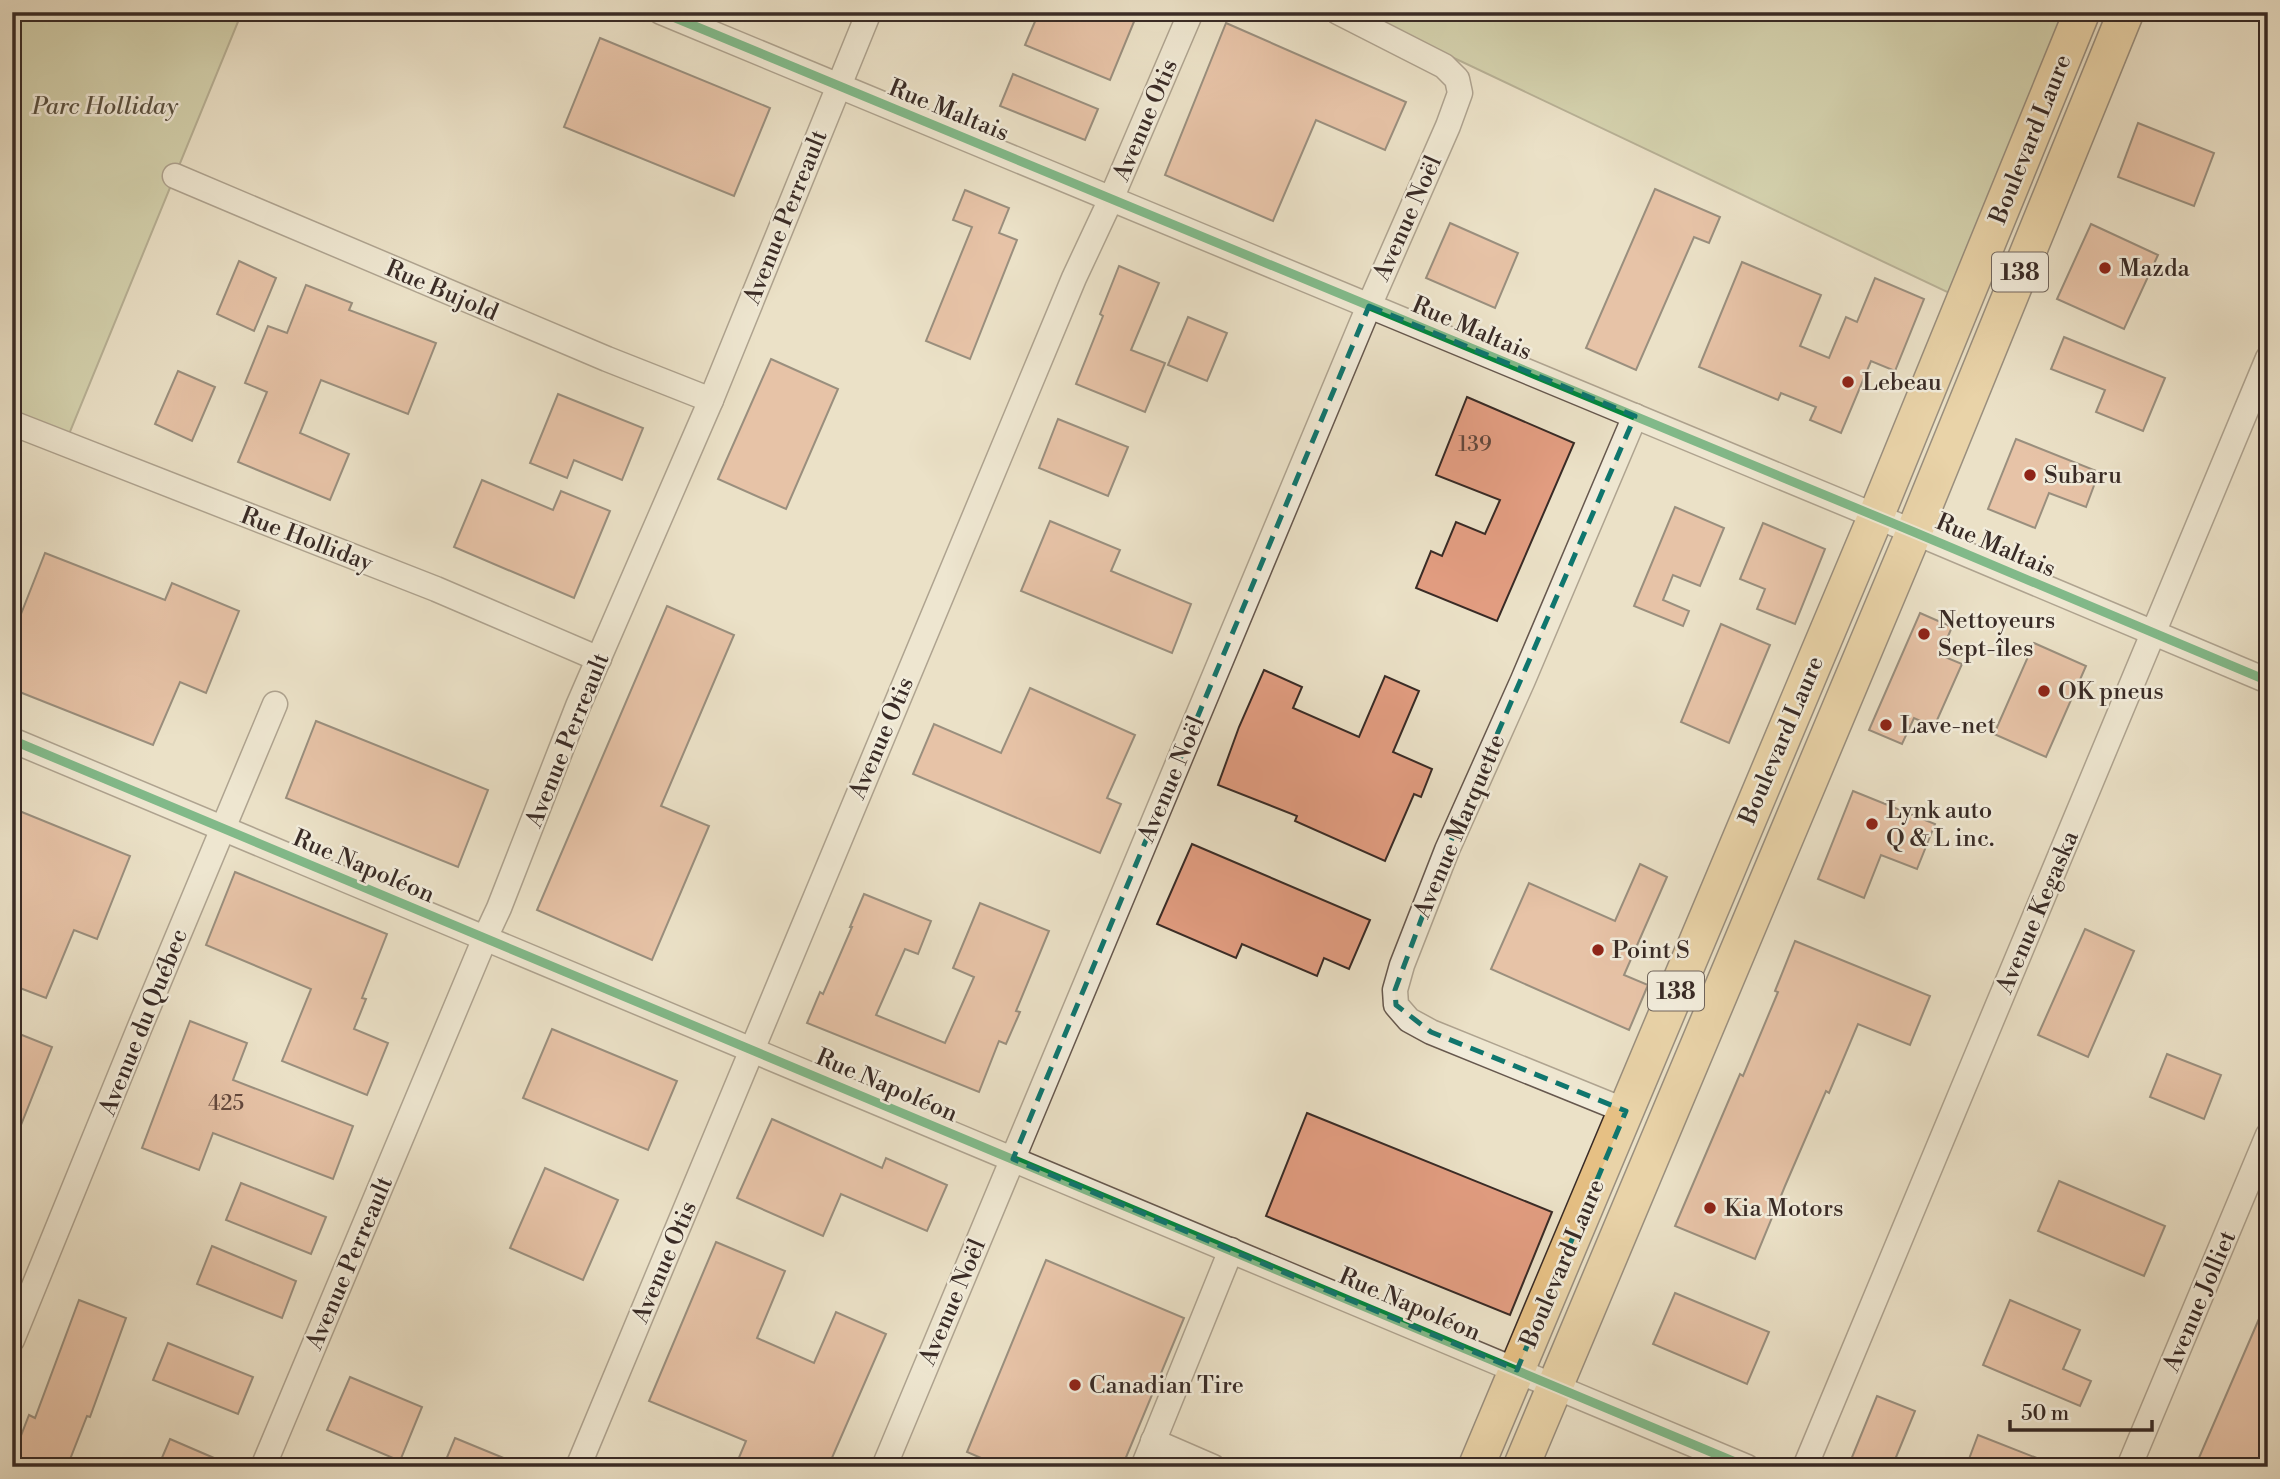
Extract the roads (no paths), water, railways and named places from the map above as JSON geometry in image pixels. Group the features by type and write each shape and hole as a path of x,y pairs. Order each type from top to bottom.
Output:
{"highway":[{"name":"Boulevard Laure","path":"1476,1467 1876,516 2082,12"},
{"name":"Boulevard Laure","path":"1521,1467 1914,532 2126,12"}],"street":[{"name":"Rue Maltais","path":"662,12 2268,681"},
{"name":"Avenue Perreault","path":"263,1467 499,908 578,706 711,400 869,12"},
{"name":"Avenue Otis","path":"578,1467 1069,291 1191,12"},
{"name":"Avenue Noël","path":"884,1467 1460,93 1457,79 1444,66 1338,12"},
{"name":"Rue Bujold","path":"175,177 711,400"},
{"name":"Avenue Kegaska","path":"1805,1467 2268,358"},
{"name":"Avenue Marquette","path":"1626,1111 1431,1032 1409,1020 1396,1005 1395,990 1410,942 1447,850 1523,680 1635,416"},
{"name":"Rue Holliday","path":"12,423 436,589 599,659"},
{"name":"Avenue du Québec","path":"12,1340 275,704"},
{"name":"Rue Napoléon","path":"12,740 1747,1467"},
{"name":"Avenue Jolliet","path":"2129,1467 2268,1135"},
{"path":"1143,1467 1231,1250"},
{"path":"1153,1441 1213,1467"}],"place":[{"name":"Mazda","path":"2105,268"},
{"name":"Lebeau","path":"1848,382"},
{"name":"Subaru","path":"2030,475"},
{"name":"Nettoyeurs Sept-îles","path":"1924,634"},
{"name":"OK pneus","path":"2044,691"},
{"name":"Lave-net","path":"1886,725"},
{"name":"Lynk auto Q & L inc.","path":"1872,824"},
{"name":"Point S","path":"1598,950"},
{"name":"Kia Motors","path":"1710,1208"},
{"name":"Canadian Tire","path":"1075,1385"}],"park label":[{"name":"Parc Holliday","path":"105,106"}]}
